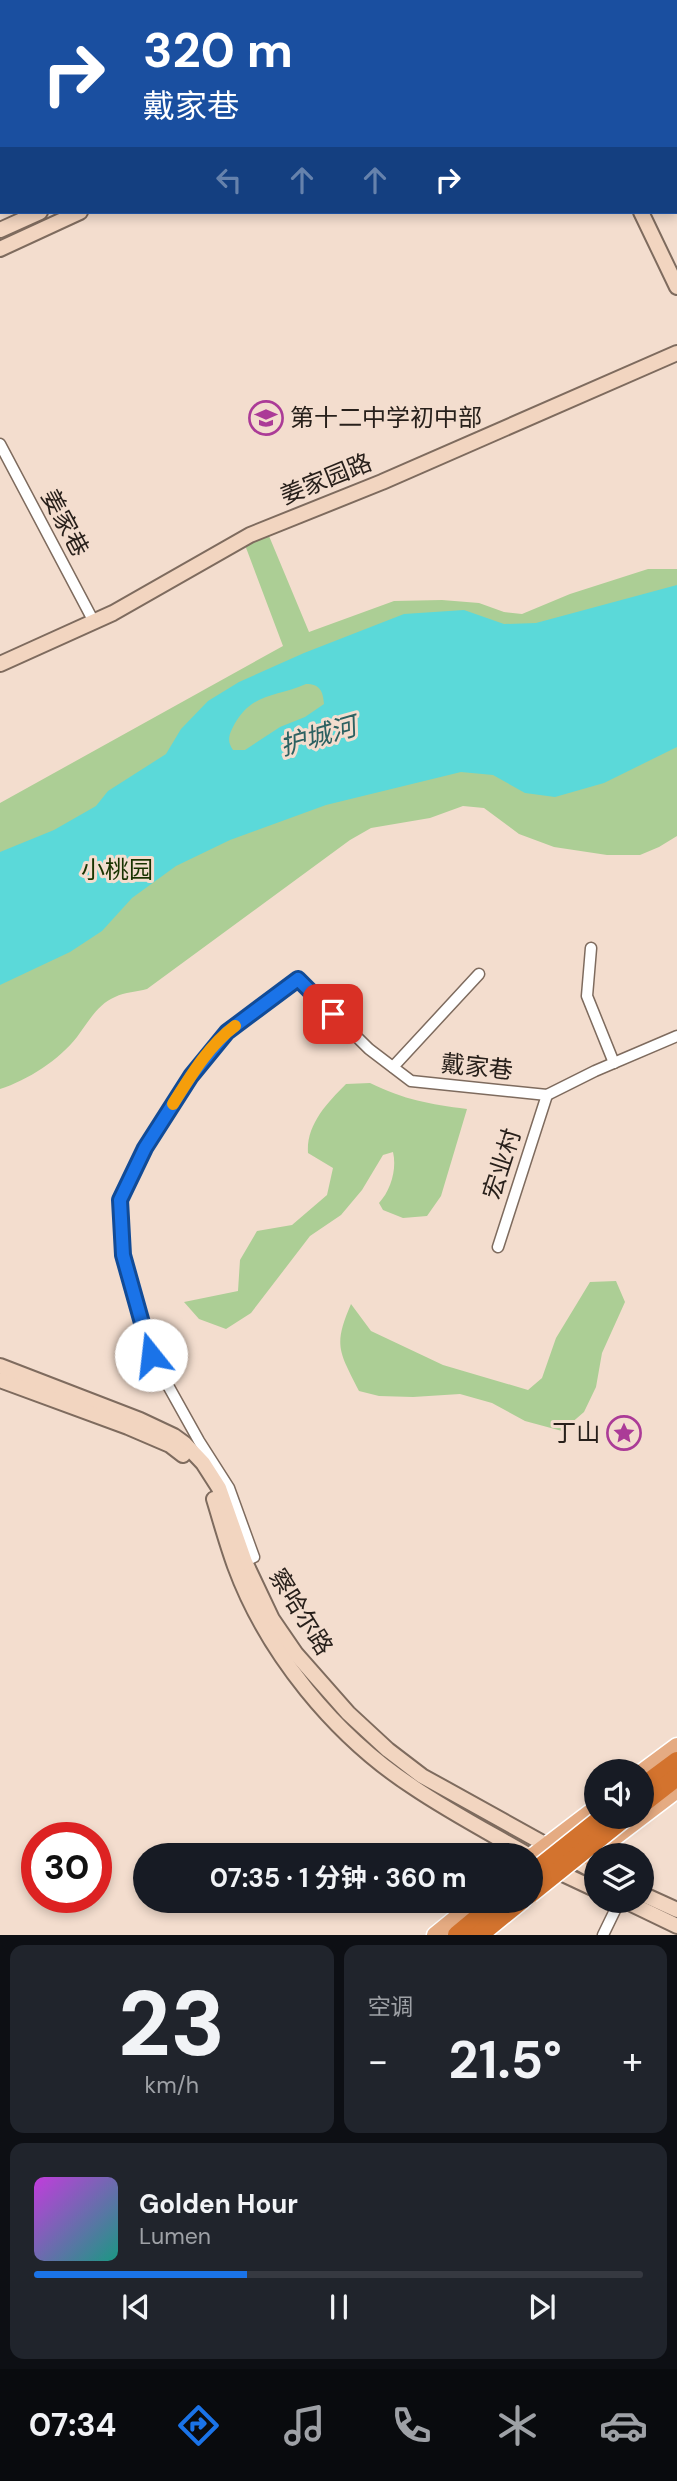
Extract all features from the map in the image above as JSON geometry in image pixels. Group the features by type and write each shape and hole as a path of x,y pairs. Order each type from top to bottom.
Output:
{"highway":[{"path":"654,1778 677,1760"},
{"path":"654,1795 677,1777"},
{"path":"543,1865 588,1829"},
{"path":"543,1884 611,1829"},
{"path":"457,1935 483,1913"},
{"path":"480,1935 506,1913"}],"main road":[{"path":"0,230 36,214"},
{"path":"0,249 52,218 71,214"},
{"path":"641,214 677,287"},
{"name":"姜家园路","path":"0,664 113,613 250,535 382,482 677,353"},
{"name":"察哈尔路","path":"0,1366 140,1420 179,1440 203,1463 219,1488 240,1564 272,1619 296,1654 348,1713 388,1750 422,1776 584,1866"},
{"name":"察哈尔路","path":"0,1380 128,1427 177,1449 197,1470 212,1493 271,1641 301,1683 335,1721 375,1759 412,1787 506,1843"},
{"path":"654,1763 677,1746"},
{"path":"492,1935 677,1790"},
{"path":"543,1848 584,1817"},
{"name":"察哈尔路","path":"543,1864 584,1884"},
{"path":"654,1899 677,1910"},
{"path":"435,1935 462,1913"},
{"path":"650,1913 677,1926"}],"street":[{"name":"姜家巷","path":"0,444 94,622"},
{"path":"591,948 587,996 614,1063"},
{"path":"393,1067 479,974"},
{"name":"戴家巷","path":"240,1564 254,1557 229,1488 199,1441 151,1355 123,1255 120,1200 145,1148 191,1076 227,1032 298,979 369,1049 411,1081 547,1095"},
{"path":"547,1095 677,1036"},
{"name":"宏业村","path":"498,1247 547,1095"},
{"path":"603,1935 615,1913"}],"green space":[{"name":"小桃园","path":"269,536 309,632 394,601 442,600 479,603 504,612 522,614 570,594 648,569 677,569 677,836 640,855 607,855 554,847 519,834 484,808 463,806 430,818 371,828 350,840 147,989 123,994 103,1004 70,1045 52,1061 32,1075 0,1089 0,803 283,646 245,545"},
{"path":"370,1083 417,1100 467,1109 441,1196 427,1216 403,1218 383,1210 379,1203 390,1186 394,1165 393,1152 383,1155 362,1190 341,1215 310,1236 251,1313 226,1329 199,1319 184,1302 238,1291 240,1260 257,1231 292,1225 327,1195 333,1168 308,1153 310,1133 319,1115 346,1084"},
{"path":"616,1281 625,1302 602,1353 596,1387 584,1412 562,1431 525,1421 492,1403 460,1394 379,1396 359,1391 343,1357 340,1339 351,1304 371,1331 443,1365 528,1390 542,1378 556,1338 590,1282"}],"water":[{"name":"护城河","path":"677,585 677,747 604,783 555,797 525,793 493,775 461,772 326,805 230,840 176,866 132,898 102,931 70,952 0,985 0,852 54,830 96,806 108,791 166,754 181,729 208,701 239,682 304,653 404,614 464,610 504,624 536,623","holes":["306,684 320,689 324,704 305,717 280,727 245,750 233,750 229,742 230,735 247,708 264,698"]}],"slow traffic":[{"path":"173,1104 191,1076 235,1026"}],"place":[{"name":"第十二中学初中部","path":"266,418"},
{"name":"丁山","path":"624,1433"}],"route":[{"path":"151,1355 123,1255 120,1200 145,1148 191,1076 227,1032 298,979 333,1014"}]}
